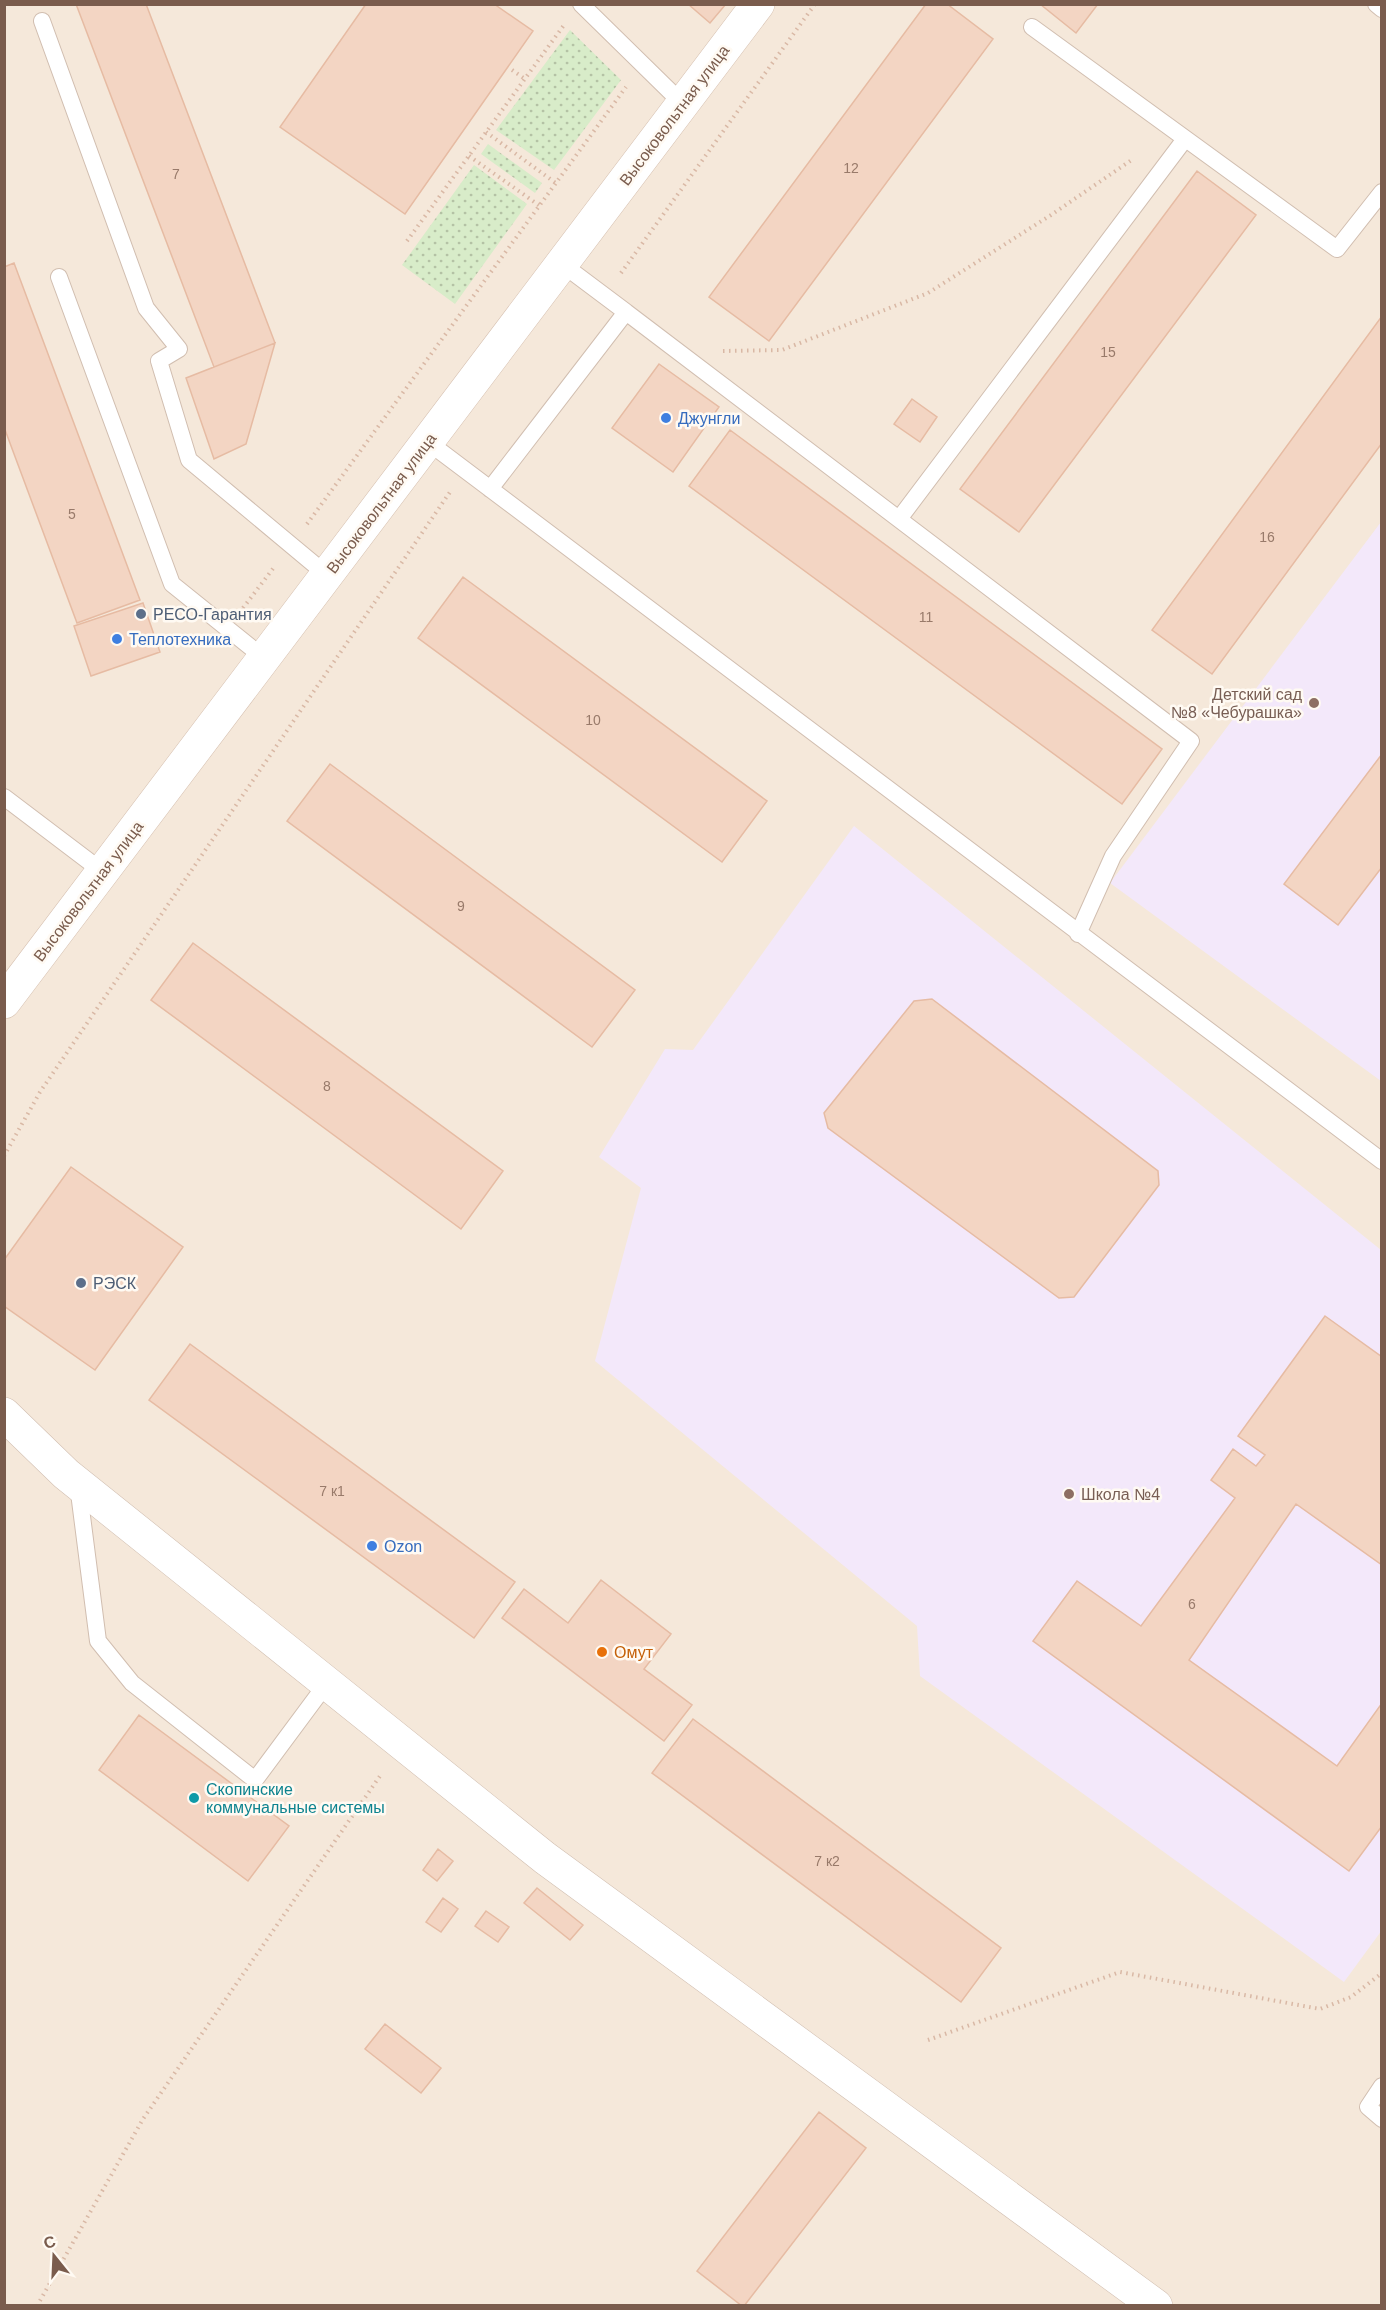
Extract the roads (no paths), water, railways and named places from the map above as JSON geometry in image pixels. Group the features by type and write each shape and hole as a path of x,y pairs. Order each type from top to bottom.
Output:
{"street":[{"name":"Высоковольтная улица","path":"4,1002 758,4"},
{"path":"4,1414 78,1484 545,1858 1156,2306"}],"lane":[{"path":"581,4 683,104"},
{"path":"1376,4 1382,9"},
{"path":"42,21 146,308 179,350 159,361 189,460 327,575"},
{"path":"1032,27 1337,249 1382,192"},
{"path":"899,519 1179,135"},
{"path":"562,264 1191,741 1113,856 1078,934"},
{"path":"59,277 172,584 264,658"},
{"path":"490,489 626,312"},
{"path":"428,442 1382,1161"},
{"path":"4,797 103,872"},
{"path":"78,1484 98,1641 132,1683 255,1780 327,1683"},
{"path":"1382,2086 1368,2107 1382,2119"}],"place":[{"name":"Джунгли","path":"666,418"},
{"name":"РЕСО-Гарантия","path":"141,614"},
{"name":"Теплотехника","path":"117,639"},
{"name":"Детский сад №8 «Чебурашка»","path":"1314,703"},
{"name":"РЭСК","path":"81,1283"},
{"name":"Школа №4","path":"1069,1494"},
{"name":"Ozon","path":"372,1546"},
{"name":"Омут","path":"602,1652"},
{"name":"Скопинские коммунальные системы","path":"194,1798"}]}
